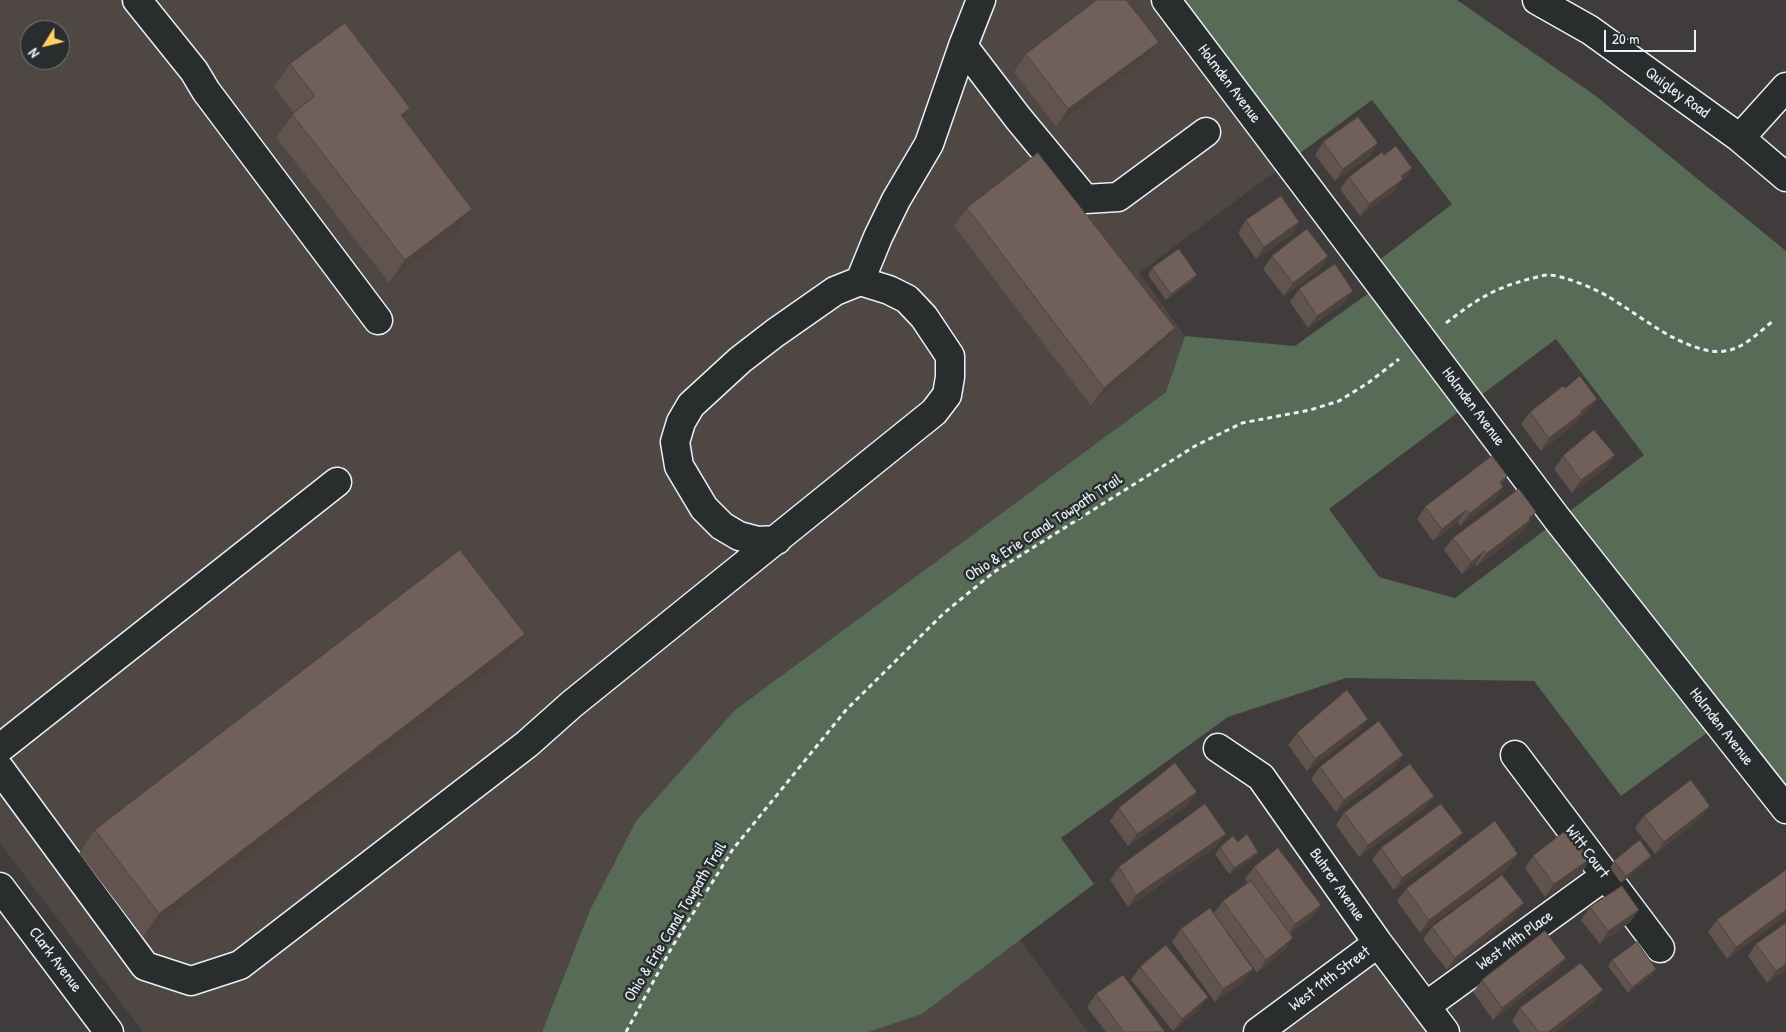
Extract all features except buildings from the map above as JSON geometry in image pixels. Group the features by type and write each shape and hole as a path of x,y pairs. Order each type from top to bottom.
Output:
{"street":[{"path":"137,0 194,71 206,91 378,320"},
{"path":"860,281 896,200 929,144 981,0"},
{"name":"Quigley Road","path":"1537,0 1590,30 1740,138 1786,177"},
{"name":"Holmden Avenue","path":"1171,7 1558,520 1786,809"},
{"path":"963,46 1018,118 1085,199 1118,197 1206,132"},
{"path":"1740,138 1786,87"},
{"path":"0,769 145,966 192,980 240,965 526,744 572,704 777,540 934,412 947,396 950,377 950,356 924,317 907,299 889,290 860,281 834,291 740,360 691,406 681,422 675,442 679,466 704,508 722,526 739,536 758,541 777,540"},
{"path":"0,748 337,482"},
{"name":"Buhrer Avenue","path":"1218,748 1261,777 1378,943 1446,1032"},
{"name":"Witt Court","path":"1515,755 1660,948"},
{"name":"West 11th Place","path":"1426,1006 1605,876"},
{"name":"Clark Avenue","path":"0,888 109,1032"},
{"name":"West 11th Street","path":"1258,1032 1378,943"}],"path":[{"path":"1461,311 1490,292 1508,285 1548,275 1588,287 1608,297 1662,331 1705,350 1724,351 1735,348 1747,342 1773,321"},
{"name":"Ohio & Erie Canal Towpath Trail","path":"626,1032 672,947 733,849 846,710 891,663 944,613 994,572 1195,446 1242,423 1325,407 1346,396 1394,363"}],"shaded area":[{"path":"0,0 1166,0 1288,162 1139,273 1185,336 1166,392 735,710 636,821 590,910 542,1032 143,1032 0,843"},
{"path":"1020,940 1088,1032 869,1032 922,1014"},
{"path":"1378,943 1445,1032 1258,1032"}],"green space":[{"path":"1166,0 1457,0 1596,96 1786,251 1786,809 1719,724 1621,796 1534,681 1346,678 1228,717 1061,838 1094,884 922,1014 869,1032 542,1032 590,910 636,821 735,710 1166,392 1185,336 1295,346 1380,285 1369,268 1452,204 1372,100 1288,162","holes":["1556,339 1644,455 1455,598 1379,577 1329,509"]}]}
